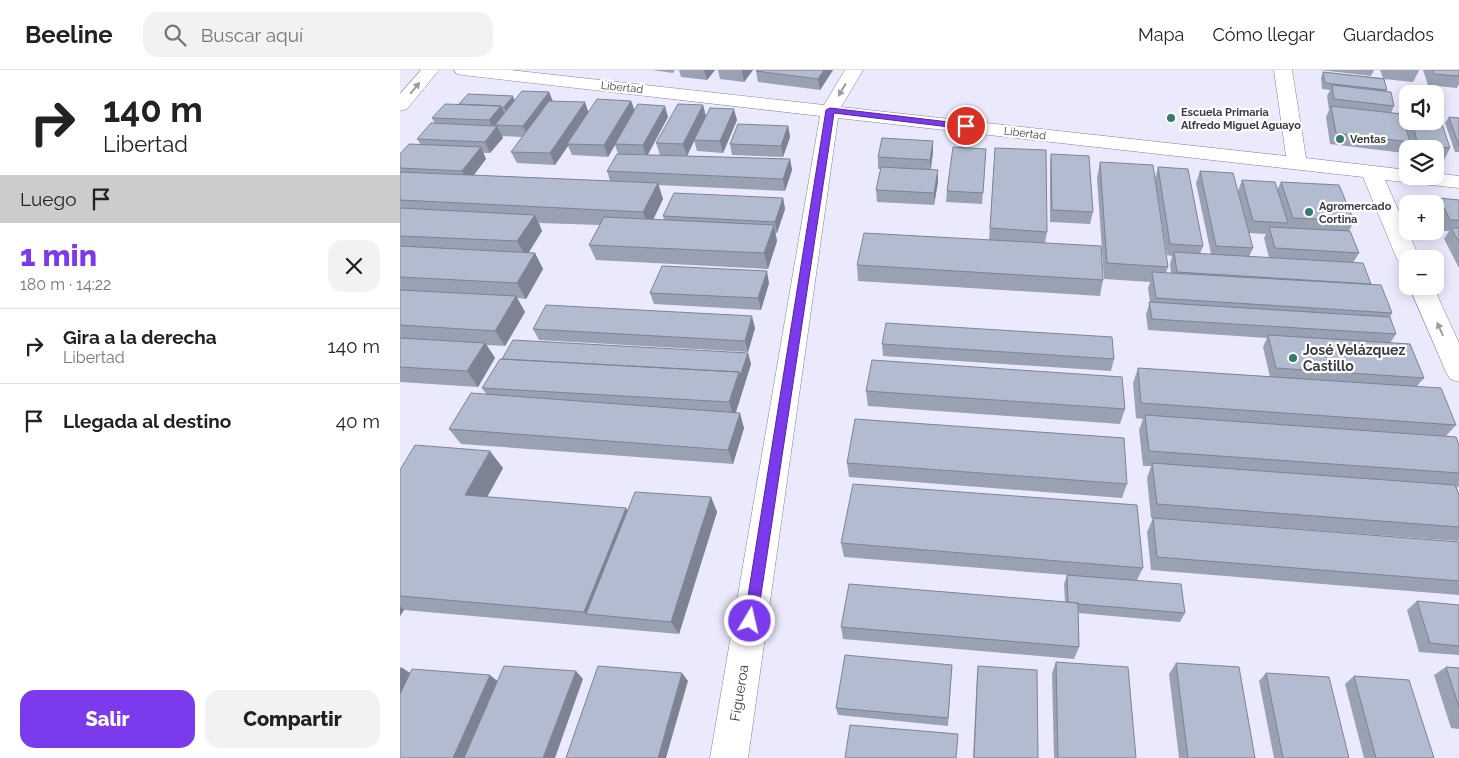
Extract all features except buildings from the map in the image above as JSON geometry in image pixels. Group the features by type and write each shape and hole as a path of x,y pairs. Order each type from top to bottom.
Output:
{"street":[{"path":"400,105 430,70"},
{"name":"Libertad","path":"463,70 1399,175"},
{"name":"Figueroa","path":"729,758 830,110 854,70"},
{"path":"1283,70 1297,164"},
{"path":"1371,172 1405,250"},
{"name":"Libertad","path":"1444,180 1459,182"},
{"path":"1425,295 1459,372"}],"place":[{"name":"Escuela Primaria Alfredo Miguel Aguayo","path":"1171,118"},
{"name":"Ventas","path":"1340,139"},
{"name":"Agromercado Cortina","path":"1309,212"},
{"name":"José Velázquez Castillo","path":"1293,358"}],"route":[{"path":"750,621 830,110 966,126"}]}
